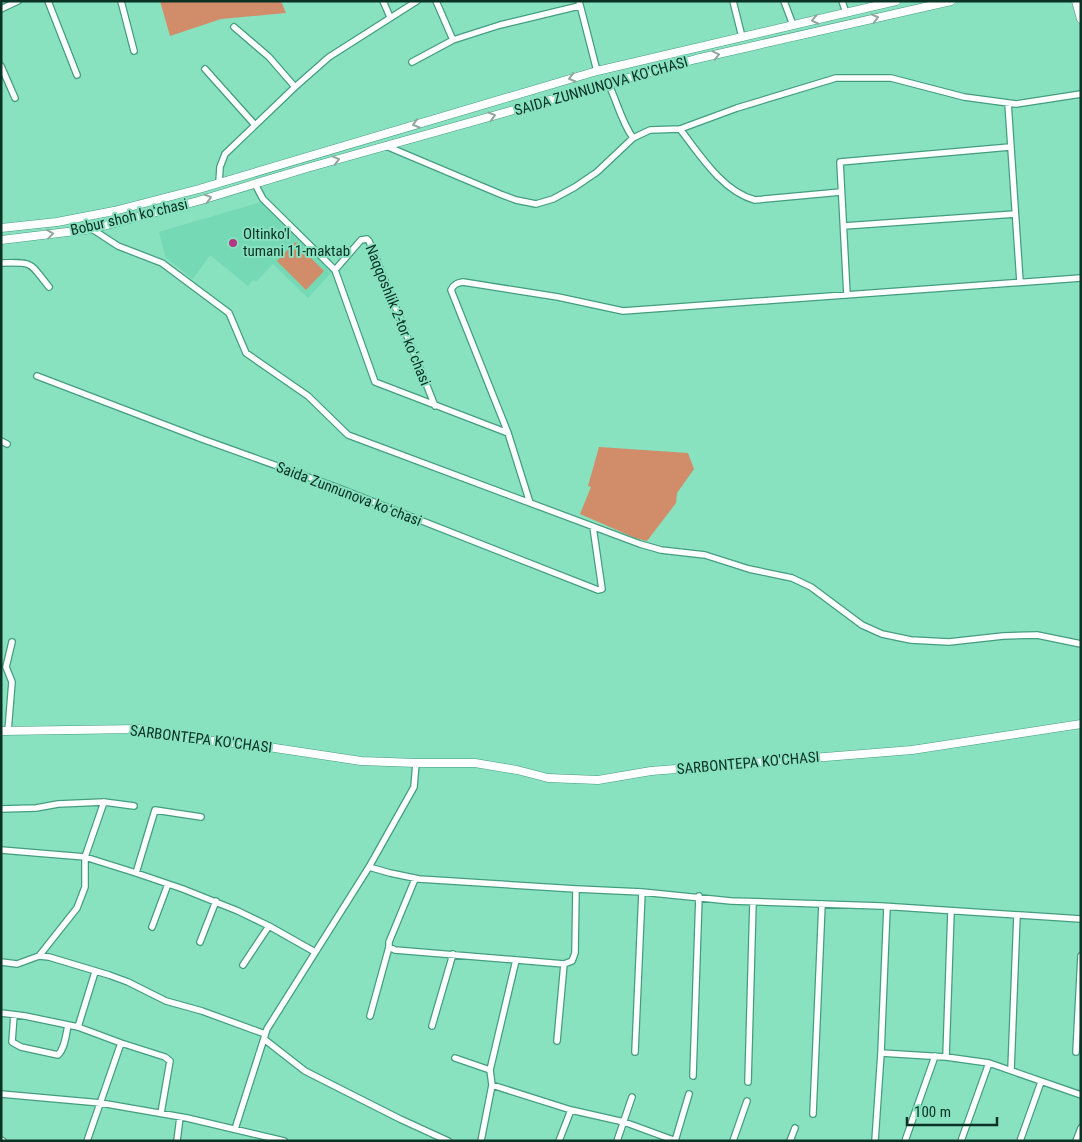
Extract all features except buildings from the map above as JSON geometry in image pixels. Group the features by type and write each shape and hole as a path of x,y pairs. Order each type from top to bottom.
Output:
{"main road":[{"name":"SAIDA ZUNNUNOVA KO'CHASI","path":"250,174 597,71 896,1"},
{"name":"SAIDA ZUNNUNOVA KO'CHASI","path":"255,184 696,59 951,1"},
{"path":"1076,1 1081,18"},
{"path":"304,157 308,168"},
{"name":"Bobur shoh koʻchasi","path":"1,228 93,216 250,174"},
{"name":"Bobur shoh koʻchasi","path":"1,240 92,229 255,184"},
{"name":"SARBONTEPA KO'CHASI","path":"5,731 138,729 193,739 255,745 311,755 362,761 416,764 475,763 517,770 548,778 598,780 651,771 912,750 1081,724"}],"street":[{"path":"1,9 18,1"},
{"path":"48,1 77,75"},
{"path":"121,1 134,51"},
{"path":"383,1 390,17"},
{"path":"219,183 220,167 225,154 295,87 329,57 417,1"},
{"path":"436,1 452,40"},
{"path":"733,1 742,37"},
{"path":"784,1 793,25"},
{"path":"842,1 846,13"},
{"path":"412,62 452,40 579,4 597,71"},
{"path":"234,27 269,57 295,87"},
{"path":"1,66 15,98"},
{"path":"205,69 254,125"},
{"path":"386,146 500,194 536,204 553,199 575,187 597,172 633,138 650,130 680,129 736,108 836,78 891,78 964,97 1016,104 1081,94"},
{"path":"608,83 633,138"},
{"path":"1008,103 1020,282"},
{"path":"680,129 706,164 735,192 744,197 755,200 842,192"},
{"path":"847,295 840,162 1010,147"},
{"path":"255,184 262,199 335,270 375,382 508,433"},
{"path":"844,226 1015,214"},
{"path":"92,229 118,246 162,264 229,312 246,354 308,396 348,434 593,527 661,550 705,555 792,578 811,587 862,624 882,634 912,640 949,642 1003,636 1037,635 1081,644"},
{"name":"Naqqoshlik 2-tor koʻchasi","path":"335,270 360,240 367,239 369,241 435,406"},
{"path":"1,263 25,262 31,264 49,287"},
{"path":"530,503 508,433 451,290 458,283 463,282 558,297 623,311 1081,278"},
{"name":"Saida Zunnunova koʻchasi","path":"37,376 202,439 333,486 598,590 602,589 593,527"},
{"path":"5,731 12,682 6,668 12,642"},
{"path":"234,1129 267,1029 369,866 414,787 416,764"},
{"path":"1,809 104,802 134,806"},
{"path":"39,956 77,908 84,887 85,857 104,802"},
{"path":"136,873 155,810 200,817"},
{"path":"1,850 85,857 136,873 216,901 269,926 315,952"},
{"path":"369,866 390,874 415,879 642,892 753,902 887,907 1081,919"},
{"path":"370,1016 389,942 415,879"},
{"path":"152,927 168,884"},
{"path":"389,947 395,950 564,964 572,961 575,953 576,889"},
{"path":"635,1052 642,892"},
{"path":"693,1076 699,896"},
{"path":"200,942 216,901"},
{"path":"748,1082 753,902"},
{"path":"813,1114 822,904"},
{"path":"875,1141 887,907"},
{"path":"946,1057 951,911"},
{"path":"1011,1070 1017,915"},
{"path":"243,965 269,926"},
{"path":"432,1026 453,954"},
{"path":"1,962 17,964 39,956 50,957 128,982 166,1001 202,1011 265,1037 305,1071 448,1141"},
{"path":"1076,1052 1081,956"},
{"path":"481,1141 492,1085 490,1070 516,960"},
{"path":"557,1041 564,964"},
{"path":"78,1027 95,972"},
{"path":"1,1013 78,1027 165,1057 170,1061 161,1113"},
{"path":"14,1015 12,1042 21,1047 58,1055 63,1046 68,1025"},
{"path":"87,1141 121,1042"},
{"path":"881,1053 946,1057 989,1063 1081,1095"},
{"path":"905,1141 935,1056"},
{"path":"455,1058 490,1070"},
{"path":"961,1141 989,1063"},
{"path":"1020,1141 1041,1082"},
{"path":"492,1085 571,1110 624,1122 676,1141 689,1094"},
{"path":"1,1094 101,1103 161,1113 284,1141"},
{"path":"616,1141 632,1097"},
{"path":"733,1141 747,1101"},
{"path":"560,1141 571,1110"},
{"path":"177,1141 180,1117"},
{"path":"790,1141 795,1128"},
{"path":"1076,1141 1081,1128"}],"shaded area":[{"path":"160,1 281,1 286,13 221,19 170,36"},
{"name":"Oltinko'l tumani 11-maktab","path":"261,202 332,272 308,298 273,264 256,282 253,280 248,286 210,255 193,279 166,258 159,232"},
{"path":"295,242 324,271 306,290 277,261"},
{"path":"599,447 688,453 694,469 677,493 676,503 647,541 635,538 580,514 591,487 588,486"}],"place":[{"name":"Oltinko'l tumani 11-maktab","path":"233,243"}]}
